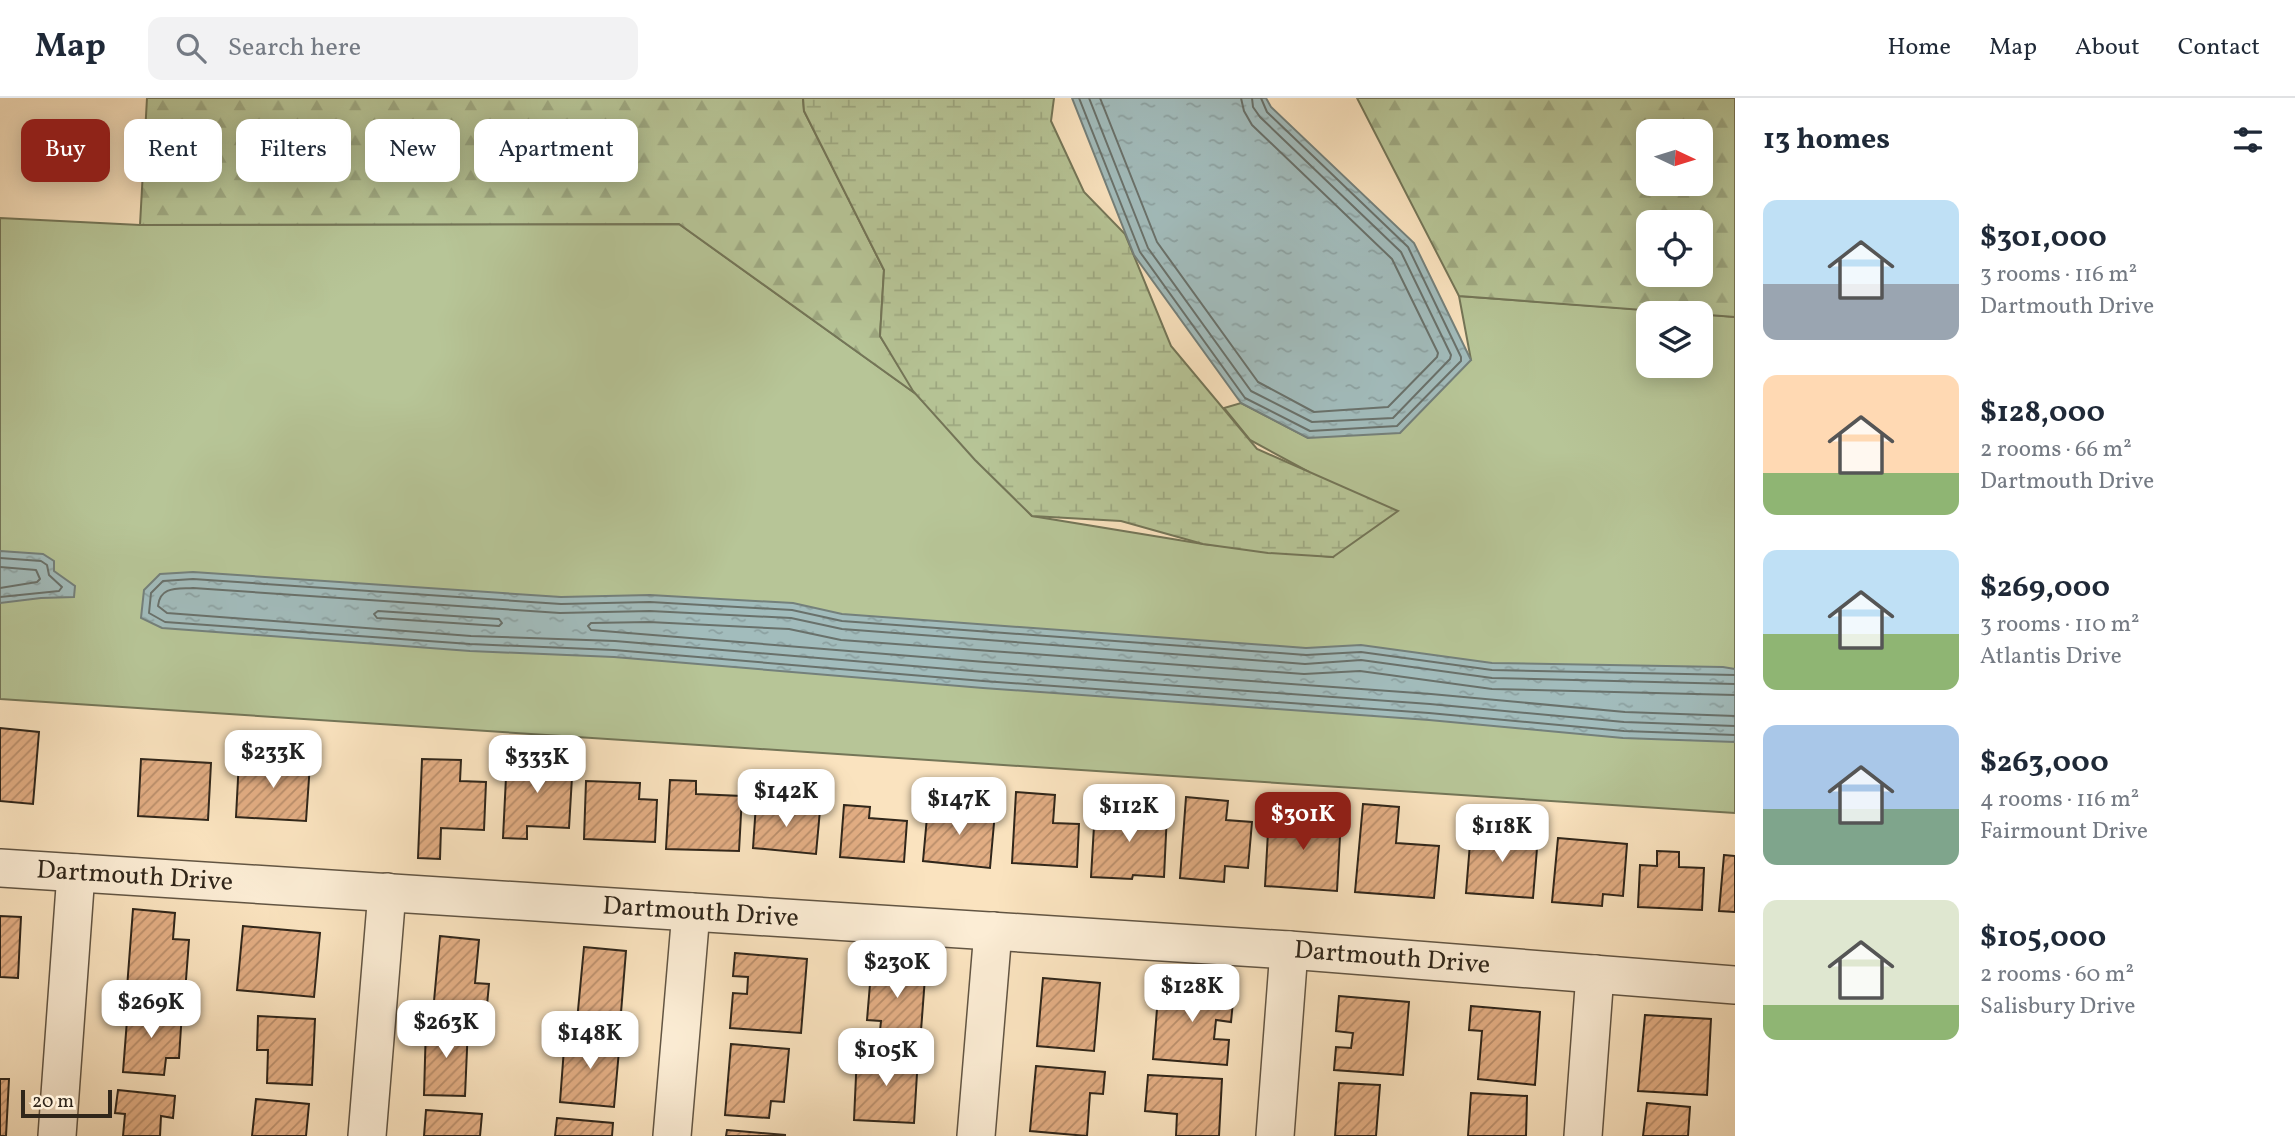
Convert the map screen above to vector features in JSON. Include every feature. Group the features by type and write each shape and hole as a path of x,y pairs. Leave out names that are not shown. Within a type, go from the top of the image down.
{"street":[{"name":"Dartmouth Drive","path":"0,868 1289,950 1735,985"},
{"path":"57,1136 76,873"},
{"path":"367,1136 387,892"},
{"path":"672,1136 691,912"},
{"path":"976,1136 993,932"},
{"path":"1275,1136 1289,950"},
{"path":"1583,1136 1595,974"}],"green space":[{"path":"147,98 803,98 804,111 884,270 880,336 916,394 679,224 140,225 142,182 222,182 222,119 146,119"},
{"path":"803,98 1054,98 1051,121 1084,192 1125,234 1171,346 1257,449 1398,511 1333,557 1268,553 1203,544 1121,521 1032,516 975,460 913,391 880,336 884,270 804,111"},
{"path":"1357,98 1735,98 1735,317 1713,315 1713,301 1636,301 1636,309 1459,296"},
{"path":"0,218 140,225 679,224 916,394 1032,516 1203,544 1333,557 1309,472 1250,440 1224,408 1241,403 1308,438 1471,360 1459,296 1636,309 1636,378 1713,378 1713,315 1735,317 1735,813 0,699"}],"water":[{"path":"1072,98 1266,98 1271,107 1414,243 1471,360 1400,433 1308,438 1241,403 1134,255"},
{"path":"0,551 43,554 54,561 54,571 75,586 74,597 0,603"},
{"path":"193,572 561,597 650,595 793,603 842,614 1306,648 1361,645 1492,663 1723,667 1735,669 1735,742 1623,738 1429,720 983,688 614,657 470,651 162,628 141,618 144,590 160,574"}],"building":[{"path":"0,728 39,732 33,804 0,801"},
{"path":"507,757 573,760 569,828 527,826 527,839 503,838"},
{"path":"141,759 211,763 208,820 138,816"},
{"path":"422,759 461,760 460,781 486,782 484,830 441,828 440,859 418,858"},
{"path":"239,760 310,764 306,821 236,817"},
{"path":"670,780 696,781 696,794 742,796 739,851 666,849"},
{"path":"586,781 640,783 639,799 657,800 655,842 584,839"},
{"path":"1016,792 1055,795 1053,823 1079,824 1077,867 1012,863"},
{"path":"1186,797 1228,801 1226,820 1252,822 1248,868 1225,866 1224,882 1180,878"},
{"path":"756,804 820,810 816,854 753,848"},
{"path":"1363,804 1399,807 1396,843 1439,846 1434,898 1355,892"},
{"path":"844,805 870,807 869,818 907,821 904,862 840,857"},
{"path":"928,806 995,812 990,868 923,861"},
{"path":"1095,809 1167,813 1164,877 1091,877"},
{"path":"1269,814 1341,818 1337,891 1265,886"},
{"path":"1471,831 1538,836 1533,898 1466,893"},
{"path":"1558,838 1627,844 1623,896 1603,894 1602,906 1552,902"},
{"path":"1657,851 1679,852 1679,867 1704,868 1702,910 1638,907 1640,865 1657,866"},
{"path":"1724,855 1735,856 1735,912 1719,911"},
{"path":"133,909 175,913 173,939 189,940 185,993 127,988"},
{"path":"0,916 21,917 18,978 0,977"},
{"path":"243,926 320,933 314,997 237,990"},
{"path":"440,936 479,940 475,983 489,984 487,1005 434,1001"},
{"path":"584,947 626,951 620,1025 577,1021"},
{"path":"735,953 807,959 801,1033 730,1028 733,993 747,994 748,977 733,976"},
{"path":"872,960 926,964 920,1044 879,1040 881,1021 867,1020"},
{"path":"1043,978 1100,983 1094,1051 1037,1046"},
{"path":"1159,984 1234,991 1231,1022 1216,1020 1214,1039 1229,1040 1227,1065 1153,1059"},
{"path":"1339,996 1409,1002 1403,1075 1334,1070 1336,1047 1351,1048 1353,1033 1336,1031"},
{"path":"1471,1006 1540,1012 1535,1085 1478,1079 1482,1031 1469,1030"},
{"path":"128,1007 182,1012 179,1058 166,1058 164,1075 123,1072"},
{"path":"1645,1015 1711,1019 1707,1095 1638,1091"},
{"path":"258,1016 315,1019 312,1085 267,1083 268,1050 257,1050"},
{"path":"426,1025 468,1026 465,1096 424,1095"},
{"path":"565,1035 620,1039 614,1107 560,1102"},
{"path":"731,1044 789,1049 784,1102 771,1101 769,1118 725,1115"},
{"path":"857,1054 918,1057 914,1123 854,1120"},
{"path":"1036,1066 1105,1072 1103,1094 1090,1093 1087,1136 1030,1131"},
{"path":"1148,1075 1222,1079 1219,1136 1176,1136 1177,1114 1145,1111"},
{"path":"0,1079 9,1079 6,1136 0,1136"},
{"path":"1339,1083 1380,1085 1376,1136 1335,1136"},
{"path":"118,1090 175,1096 173,1118 161,1116 160,1136 123,1136 125,1114 115,1113"},
{"path":"1471,1093 1527,1096 1526,1136 1468,1136"},
{"path":"256,1099 309,1104 306,1136 252,1136"},
{"path":"1647,1103 1690,1107 1688,1136 1643,1136"},
{"path":"426,1110 482,1114 480,1136 424,1136"},
{"path":"557,1118 613,1123 612,1136 555,1136"},
{"path":"727,1130 785,1135 785,1136 726,1136"}]}
